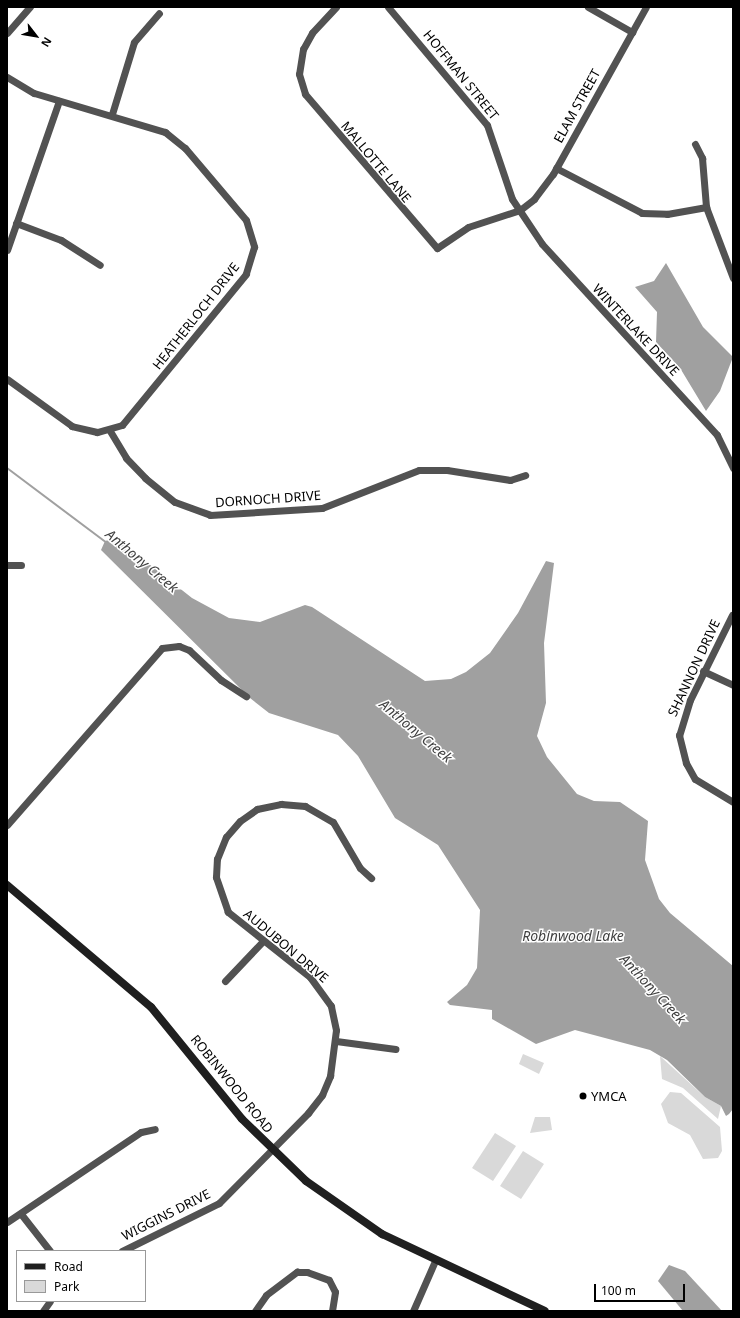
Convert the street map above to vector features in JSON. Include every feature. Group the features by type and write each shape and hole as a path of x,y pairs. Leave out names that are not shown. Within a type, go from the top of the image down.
{"main road":[{"name":"ROBINWOOD ROAD","path":"7,885 151,1007 242,1119 273,1152 359,1220 435,1261 545,1311"}],"street":[{"path":"7,33 30,7"},
{"name":"MALLOTTE LANE","path":"336,7 306,41 299,66 302,88 315,109 427,240 436,248 475,224 520,210"},
{"name":"HOFFMAN STREET","path":"388,7 488,125 504,181 520,210"},
{"path":"588,7 632,32"},
{"name":"ELAM STREET","path":"520,210 534,199 556,168 646,7"},
{"path":"112,114 134,42 158,13"},
{"name":"HEATHERLOCH DRIVE","path":"7,77 23,88 59,101 112,114 158,128 182,145 246,220 254,247 250,266 239,282 138,409 110,431"},
{"path":"7,250 59,101"},
{"path":"694,144 702,158 706,207 733,278"},
{"path":"556,168 642,213 667,214 706,207"},
{"name":"WINTERLAKE DRIVE","path":"520,210 552,257 717,435 733,468"},
{"path":"16,224 61,240 100,265"},
{"path":"7,379 72,426 91,432 110,431"},
{"name":"DORNOCH DRIVE","path":"110,431 126,458 145,478 175,502 210,515 322,508 419,470 447,470 510,480 525,475"},
{"path":"7,565 21,565"},
{"name":"SHANNON DRIVE","path":"732,615 703,671 680,726 680,745 696,779 733,802"},
{"path":"7,825 162,648 189,650 221,680 246,696"},
{"path":"703,671 733,685"},
{"name":"AUDUBON DRIVE","path":"273,1152 322,1095 330,1076 336,1040 334,1013 320,988 262,942 228,912 216,876 222,844 235,826 250,813 265,807 291,804 321,813 339,829 360,868 371,878"},
{"path":"225,981 262,942"},
{"path":"336,1040 395,1049"},
{"path":"7,1222 141,1132 155,1129"},
{"name":"WIGGINS DRIVE","path":"124,1250 219,1204 273,1152"},
{"path":"21,1214 49,1250"},
{"path":"413,1311 435,1261"},
{"path":"255,1311 266,1296 290,1277 307,1272 329,1280 335,1292 332,1311"},
{"path":"42,1311 49,1302"}],"green space":[{"path":"523,1054 544,1063 539,1074 519,1064"},
{"path":"660,1056 705,1097 721,1106 718,1119 683,1088 662,1079"},
{"path":"670,1092 681,1093 720,1127 722,1151 718,1158 703,1159 690,1135 668,1123 661,1104"},
{"path":"535,1117 550,1117 552,1130 530,1133"},
{"path":"495,1133 516,1146 493,1181 472,1168"},
{"path":"523,1151 544,1164 521,1199 500,1186"}],"water":[{"path":"666,263 703,327 733,357 720,391 706,411 680,368 656,342 657,312 635,287 654,281"},
{"name":"Robinwood Lake","path":"116,538 192,598 229,618 260,622 305,605 312,607 425,681 451,679 466,672 490,653 518,613 546,561 554,563 544,643 546,703 537,736 547,757 577,794 594,801 620,802 648,821 645,860 659,899 670,913 733,966 733,1109 729,1114 726,1116 721,1106 705,1097 667,1060 650,1050 575,1030 536,1044 492,1019 492,1010 450,1005 447,1002 467,985 477,968 480,910 438,845 395,818 358,756 338,735 269,713 250,698 101,550 105,541"},
{"path":"669,1265 685,1271 722,1311 683,1311 658,1281"}],"waterway":[{"name":"Anthony Creek","path":"7,468 107,543"}],"place":[{"name":"YMCA","path":"583,1096"}]}
